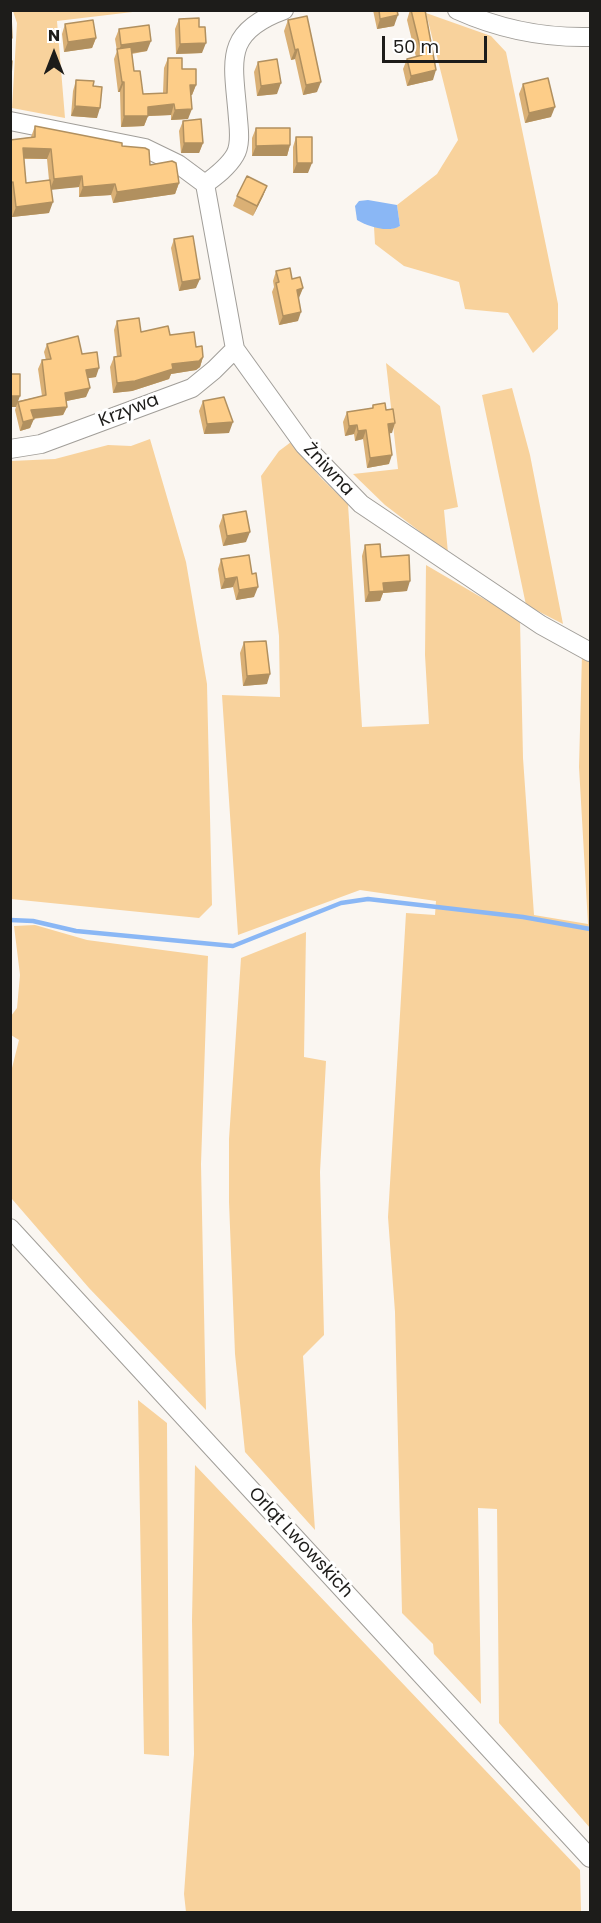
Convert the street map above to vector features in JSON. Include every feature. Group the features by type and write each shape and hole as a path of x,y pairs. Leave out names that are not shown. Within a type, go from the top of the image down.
{"street":[{"path":"10,121 146,148 178,164 205,184 224,169 236,154 240,135 234,59 240,38 252,26 284,10"},
{"path":"457,10 510,29 546,36 591,37"},
{"name":"Żniwna","path":"205,184 235,349 304,445 361,504 541,625 591,652"},
{"name":"Krzywa","path":"10,449 41,444 192,388 235,349"},
{"name":"Orląt Lwowskich","path":"10,1228 591,1858"}],"shaded area":[{"path":"13,10 141,11 57,21 65,118 12,108 17,23"},
{"path":"426,13 491,36 506,52 558,304 558,329 533,353 508,313 465,309 459,282 404,266 375,244 374,227 391,229 400,226 397,205 437,174 458,140"},
{"path":"386,363 440,406 458,507 444,510 448,553 385,505 353,474 398,469"},
{"path":"512,388 530,455 563,624 526,605 482,395"},
{"path":"150,439 186,562 207,684 212,905 199,918 11,899 11,461 55,459 108,445 131,446"},
{"path":"291,442 321,478 348,504 362,727 429,724 425,655 426,565 520,620 523,758 534,915 588,924 579,767 582,654 590,659 590,1828 499,1723 497,1509 478,1508 481,1704 434,1654 433,1644 402,1613 395,1312 388,1217 406,913 435,915 436,901 360,890 238,935 222,695 280,697 279,636 261,476 279,451"},
{"path":"35,925 87,940 208,956 201,1164 206,1410 89,1288 12,1199 11,1072 19,1040 11,1035 11,1016 17,1008 20,975 14,926"},
{"path":"306,932 304,1057 326,1061 320,1172 324,1335 303,1356 315,1530 245,1452 235,1354 229,1202 229,1139 241,958"},
{"path":"138,1400 167,1423 169,1756 144,1754"},
{"path":"195,1465 580,1870 581,1912 186,1912 184,1894 194,1754 192,1620"}],"water":[{"path":"368,200 397,205 400,226 390,229 378,228 357,220 355,206 359,201"}],"building":[{"path":"379,10 397,10 398,15 380,19"},
{"path":"411,10 425,10 436,70 411,76 407,59 422,55"},
{"path":"10,16 12,38 10,38"},
{"path":"307,16 321,82 306,85 298,49 295,50 288,20"},
{"path":"199,18 199,27 205,27 206,43 180,44 179,19"},
{"path":"93,20 96,38 68,42 65,24"},
{"path":"149,25 151,41 121,45 119,29"},
{"path":"131,47 134,71 140,71 143,94 167,93 168,58 182,58 182,69 196,69 196,85 190,85 192,109 175,110 174,104 148,107 148,116 124,116 124,82 122,82 117,49"},
{"path":"277,59 281,83 261,86 258,62"},
{"path":"10,61 12,61 10,90"},
{"path":"548,78 555,107 529,113 523,84"},
{"path":"76,80 94,81 93,86 102,87 100,108 75,106"},
{"path":"201,119 203,143 184,143 183,121"},
{"path":"35,126 122,143 122,146 145,148 149,150 150,165 172,161 176,163 179,183 117,192 115,184 83,187 82,176 54,179 51,149 23,148 26,183 50,180 53,202 16,207 13,182 10,183 10,140 35,137"},
{"path":"256,128 290,128 290,145 256,146"},
{"path":"296,137 312,137 312,163 297,163"},
{"path":"247,176 267,186 257,206 237,196"},
{"path":"193,236 200,279 182,282 174,239"},
{"path":"290,268 292,279 300,277 303,288 297,290 301,312 283,316 276,283 279,282 276,271"},
{"path":"139,318 141,332 168,326 170,335 194,332 196,347 202,346 203,357 199,361 172,364 173,369 135,381 117,383 114,357 121,356 117,321"},
{"path":"78,336 82,354 97,352 99,368 86,370 90,388 65,393 67,407 31,410 34,419 23,422 18,402 46,395 42,360 51,359 47,344"},
{"path":"10,374 20,374 20,396 10,396"},
{"path":"224,397 233,422 207,424 203,401"},
{"path":"385,403 386,410 393,409 395,423 388,424 392,455 370,458 366,430 358,431 357,425 349,426 347,412 373,408 373,405"},
{"path":"246,511 250,532 227,536 223,515"},
{"path":"380,544 381,557 409,555 410,581 383,583 384,591 369,592 365,545"},
{"path":"249,555 252,574 256,573 258,587 239,590 237,577 225,579 221,559"},
{"path":"266,641 270,674 247,676 244,642"}],"waterway":[{"path":"10,920 33,921 76,931 233,946 341,903 368,899 523,917 590,929"}]}
